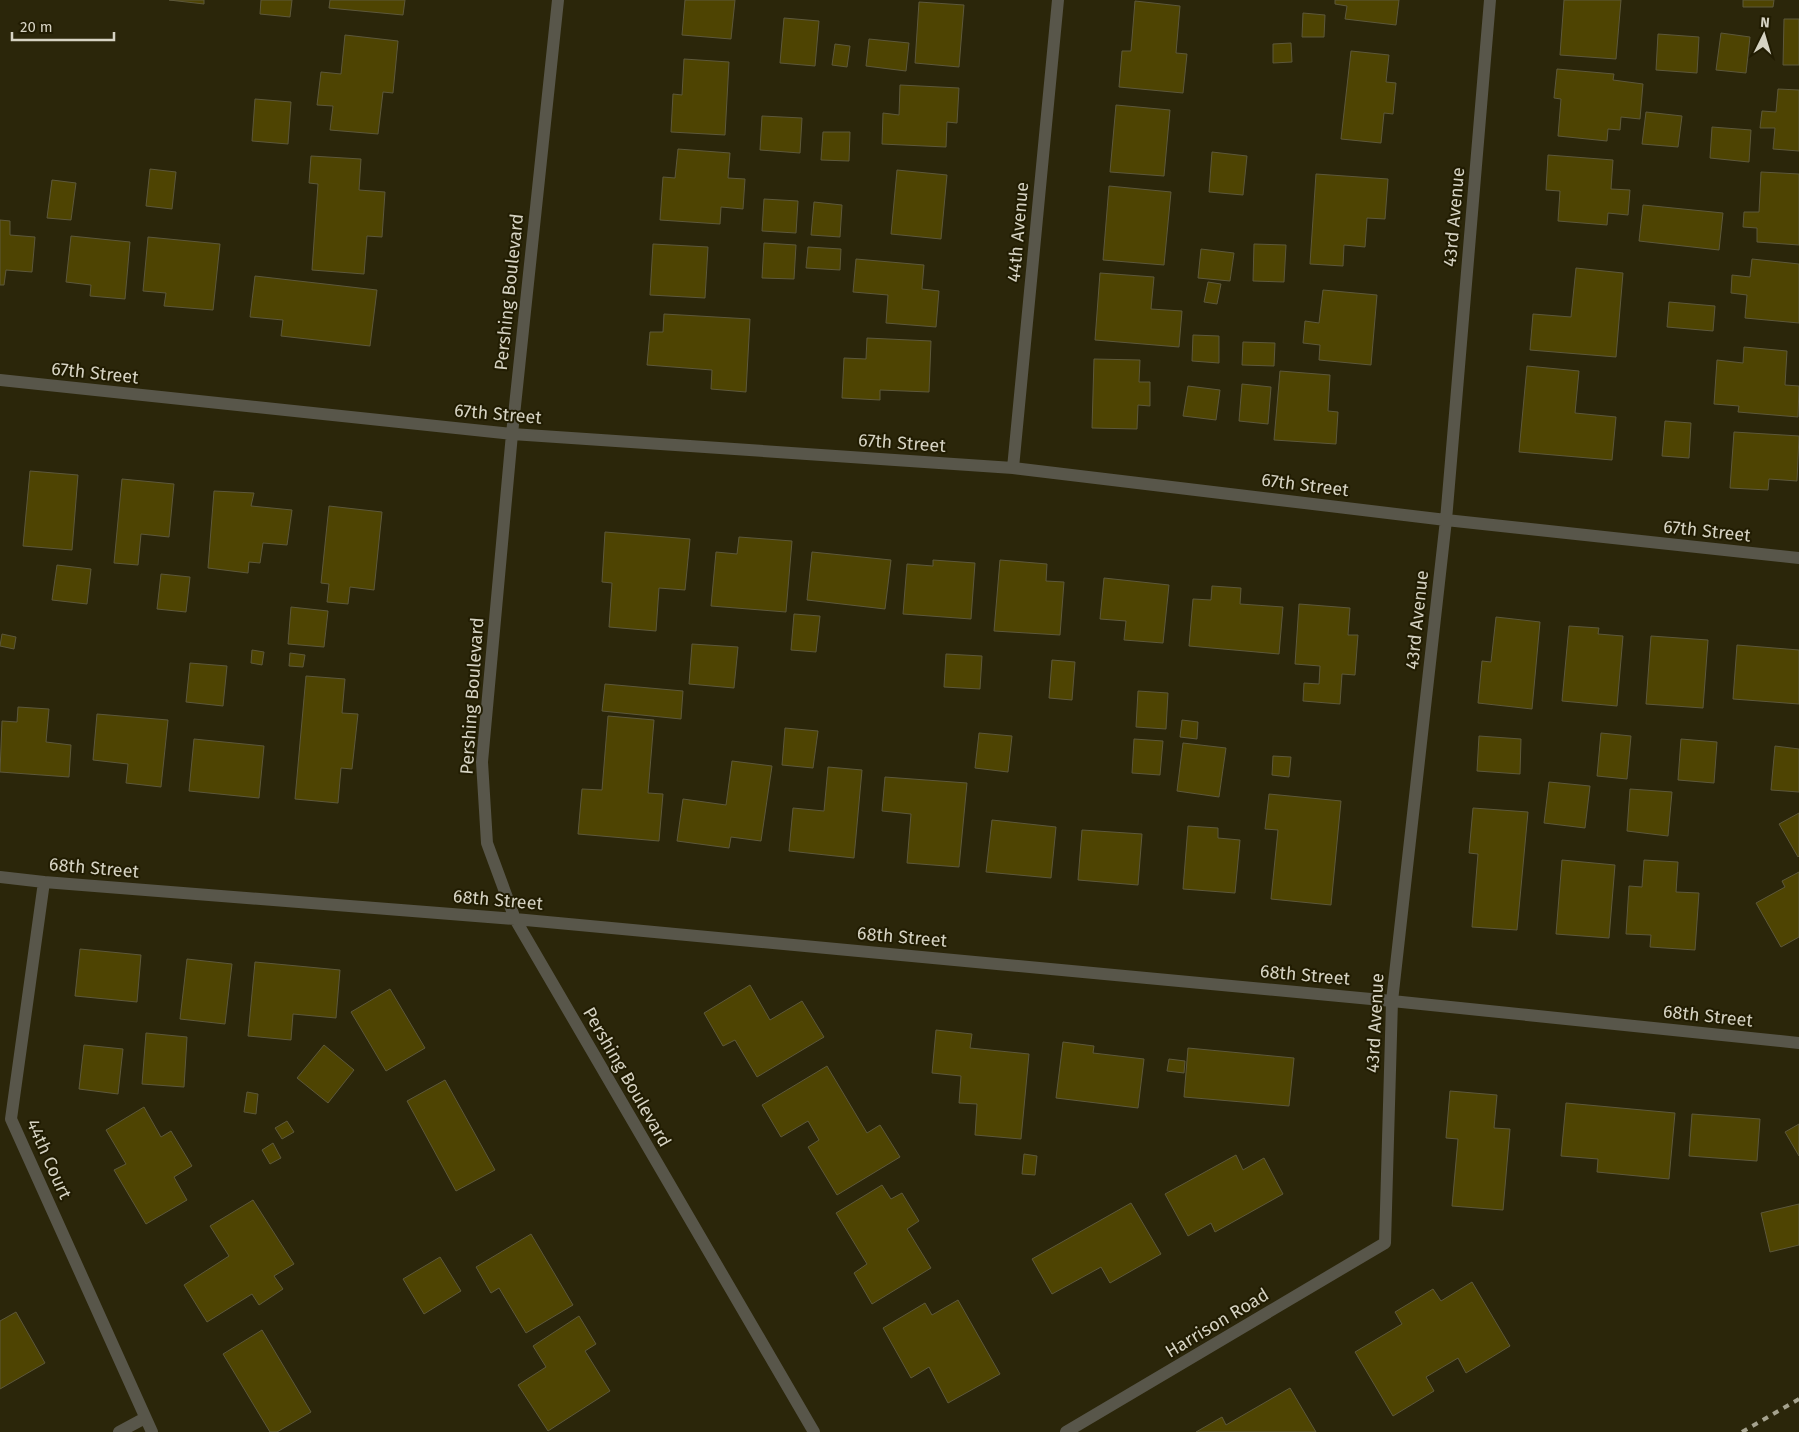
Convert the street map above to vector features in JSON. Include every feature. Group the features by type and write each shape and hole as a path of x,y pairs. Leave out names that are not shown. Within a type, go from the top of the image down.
{"street":[{"name":"Pershing Boulevard","path":"558,0 512,434 482,762 487,843 514,918 814,1432"},
{"name":"44th Avenue","path":"1013,468 1058,0"},
{"name":"43rd Avenue","path":"1385,1243 1392,1001 1446,520 1490,0"},
{"name":"67th Street","path":"0,380 512,434 1013,468 1446,520 1799,558"},
{"name":"68th Street","path":"0,877 514,918 1392,1001 1799,1044"},
{"name":"44th Court","path":"44,882 11,1119 152,1432"},
{"name":"Harrison Road","path":"1066,1432 1385,1243"},
{"path":"119,1432 145,1418"}],"building":[{"path":"169,0 204,0 204,4"},
{"path":"261,0 292,0 290,17 260,14"},
{"path":"330,0 405,0 403,15 329,8"},
{"path":"685,0 735,0 731,39 682,35"},
{"path":"1335,0 1399,0 1396,25 1345,19 1347,6 1335,4"},
{"path":"1564,0 1621,0 1616,59 1560,55"},
{"path":"1743,0 1774,0 1773,7 1743,7"},
{"path":"1135,1 1180,6 1176,53 1187,54 1183,93 1119,87 1122,51 1131,51"},
{"path":"919,2 964,5 959,67 915,63"},
{"path":"1303,13 1325,15 1324,37 1302,37"},
{"path":"784,18 819,21 815,66 780,63"},
{"path":"1784,19 1799,19 1799,65 1783,65"},
{"path":"1721,33 1750,37 1746,73 1716,70"},
{"path":"1658,34 1699,37 1697,73 1656,70"},
{"path":"345,35 398,41 393,93 383,92 378,134 330,130 333,106 317,105 321,72 341,74"},
{"path":"869,39 909,43 906,71 866,66"},
{"path":"1291,43 1292,62 1273,63 1273,44"},
{"path":"835,44 850,46 847,67 832,65"},
{"path":"1351,51 1389,55 1386,82 1396,83 1393,114 1384,113 1381,143 1341,139"},
{"path":"684,59 729,62 725,135 671,132 673,94 682,95"},
{"path":"1557,69 1614,74 1613,80 1643,84 1640,119 1621,117 1620,130 1608,129 1607,141 1558,136 1561,99 1554,98"},
{"path":"900,85 959,88 957,123 947,122 946,147 882,144 883,113 899,115"},
{"path":"1778,89 1799,90 1799,151 1773,149 1775,128 1760,128 1762,111 1776,112"},
{"path":"255,99 291,102 288,144 252,141"},
{"path":"1116,105 1170,110 1164,176 1110,172"},
{"path":"1646,112 1682,116 1678,147 1642,144"},
{"path":"762,116 802,118 800,153 760,150"},
{"path":"1712,127 1751,130 1749,162 1710,158"},
{"path":"823,132 850,132 849,161 821,160"},
{"path":"678,149 730,153 728,178 745,179 743,209 721,207 720,224 660,220 663,177 675,178"},
{"path":"1212,152 1247,156 1243,195 1209,192"},
{"path":"1548,155 1613,160 1611,189 1630,190 1628,215 1608,213 1607,225 1558,221 1560,191 1546,190"},
{"path":"311,156 361,159 359,190 385,192 382,237 367,236 364,274 312,270 318,184 309,183"},
{"path":"150,169 176,172 172,209 146,206"},
{"path":"897,170 947,175 941,239 891,234"},
{"path":"1761,172 1799,174 1799,245 1757,242 1757,228 1743,227 1744,212 1759,212"},
{"path":"1316,174 1388,179 1385,219 1367,218 1365,247 1344,245 1343,266 1310,264"},
{"path":"52,180 76,183 71,220 47,218"},
{"path":"1109,186 1171,192 1164,265 1103,260"},
{"path":"764,199 798,201 796,233 762,231"},
{"path":"814,202 842,205 840,237 811,235"},
{"path":"1643,205 1723,213 1719,250 1639,241"},
{"path":"0,220 10,221 10,235 35,237 32,272 6,270 4,285 0,285"},
{"path":"71,236 130,242 125,299 90,296 91,285 66,282"},
{"path":"148,237 220,244 213,310 164,306 166,293 143,291"},
{"path":"764,243 796,245 794,279 762,278"},
{"path":"653,244 708,247 705,298 650,295"},
{"path":"1254,244 1286,245 1284,282 1253,281"},
{"path":"808,247 841,249 840,270 806,268"},
{"path":"1201,249 1234,253 1230,281 1198,278"},
{"path":"856,259 924,265 922,289 939,291 936,327 886,323 888,295 853,292"},
{"path":"1752,259 1799,264 1799,323 1745,318 1747,295 1731,293 1732,275 1750,277"},
{"path":"1576,268 1623,273 1616,357 1530,350 1533,314 1571,317"},
{"path":"1100,273 1154,277 1151,309 1182,311 1179,347 1095,340"},
{"path":"255,276 377,290 370,346 281,336 283,320 250,317"},
{"path":"1208,282 1221,284 1217,304 1204,302"},
{"path":"1323,290 1377,295 1371,365 1319,360 1320,345 1303,343 1305,321 1319,323"},
{"path":"1669,302 1715,306 1713,331 1667,327"},
{"path":"664,314 750,319 746,392 711,389 712,370 647,365 650,332 663,332"},
{"path":"1193,335 1219,336 1219,363 1192,361"},
{"path":"867,338 931,341 929,392 880,390 880,400 842,398 844,358 866,359"},
{"path":"1243,342 1275,343 1274,366 1242,365"},
{"path":"1744,347 1787,351 1785,385 1799,386 1798,417 1738,412 1739,406 1714,404 1717,360 1743,363"},
{"path":"1094,359 1140,360 1139,382 1150,382 1150,406 1138,405 1137,429 1092,428"},
{"path":"1527,366 1579,371 1575,413 1616,417 1612,460 1519,452"},
{"path":"1280,371 1330,375 1328,411 1338,412 1336,444 1274,440"},
{"path":"1242,384 1271,387 1268,424 1239,421"},
{"path":"1188,386 1220,390 1216,420 1183,416"},
{"path":"1665,421 1691,423 1689,458 1662,456"},
{"path":"1734,432 1799,436 1797,481 1769,479 1768,490 1730,488"},
{"path":"30,471 78,475 72,550 23,546"},
{"path":"122,479 174,484 169,537 141,534 138,565 114,563"},
{"path":"214,491 254,493 251,506 292,510 287,545 263,543 260,563 249,562 248,573 208,568"},
{"path":"329,506 382,512 374,590 350,587 348,604 327,602 329,584 321,583"},
{"path":"605,532 690,539 685,590 659,588 656,631 609,627 612,583 602,582"},
{"path":"739,537 792,541 786,612 711,606 716,552 737,554"},
{"path":"812,552 891,560 885,609 807,600"},
{"path":"933,560 975,563 971,619 903,614 907,564 933,566"},
{"path":"1000,560 1047,564 1046,581 1064,582 1060,635 994,631"},
{"path":"57,565 91,569 87,604 52,600"},
{"path":"161,574 190,577 186,612 157,609"},
{"path":"1104,578 1169,585 1163,643 1124,640 1126,621 1100,619"},
{"path":"1212,586 1241,588 1240,604 1283,607 1279,654 1189,646 1193,599 1211,600"},
{"path":"1299,604 1350,608 1348,635 1358,635 1355,675 1342,674 1340,704 1303,701 1304,683 1319,684 1320,666 1295,664"},
{"path":"291,607 328,611 324,647 288,644"},
{"path":"794,614 820,616 816,652 791,650"},
{"path":"1496,617 1540,622 1532,709 1478,703 1482,661 1491,662"},
{"path":"1569,626 1599,628 1598,634 1623,636 1617,706 1562,701"},
{"path":"2,634 16,637 14,649 0,646"},
{"path":"1651,636 1708,640 1703,708 1646,704"},
{"path":"692,644 738,647 734,688 689,684"},
{"path":"1737,645 1799,650 1799,704 1733,699"},
{"path":"252,650 264,652 262,665 251,663"},
{"path":"290,653 305,655 303,667 289,666"},
{"path":"946,654 982,656 980,689 944,687"},
{"path":"1052,660 1075,662 1072,700 1049,698"},
{"path":"190,663 227,666 223,706 186,702"},
{"path":"306,676 345,679 342,713 358,714 352,769 341,768 338,803 295,799"},
{"path":"605,684 683,691 681,719 602,711"},
{"path":"1138,691 1168,693 1166,729 1136,727"},
{"path":"18,707 49,709 46,742 71,745 69,777 0,772 2,721 17,722"},
{"path":"97,714 168,720 161,787 126,783 128,764 93,760"},
{"path":"608,716 654,720 648,793 663,794 659,841 578,834 582,789 602,790"},
{"path":"1182,720 1198,722 1197,739 1180,737"},
{"path":"785,728 818,731 813,768 782,765"},
{"path":"979,733 1012,736 1008,772 975,768"},
{"path":"1601,733 1631,736 1627,779 1597,776"},
{"path":"1479,736 1521,739 1520,774 1477,771"},
{"path":"194,739 264,746 259,798 189,791"},
{"path":"1134,739 1163,741 1160,775 1132,773"},
{"path":"1681,739 1717,742 1714,783 1678,780"},
{"path":"1183,743 1226,748 1219,797 1177,791"},
{"path":"1775,746 1799,749 1799,792 1771,790"},
{"path":"1273,756 1291,757 1289,777 1272,775"},
{"path":"732,761 772,766 761,841 731,837 729,848 677,841 683,799 726,805"},
{"path":"828,767 862,770 854,858 789,851 793,808 824,811"},
{"path":"885,777 967,783 959,867 907,863 911,814 882,811"},
{"path":"1549,782 1590,786 1585,828 1544,823"},
{"path":"1630,789 1672,792 1668,836 1627,831"},
{"path":"1269,794 1341,801 1331,905 1271,899 1278,830 1265,829"},
{"path":"1473,808 1528,812 1517,930 1472,927 1478,854 1469,853"},
{"path":"1799,813 1799,856 1798,857 1779,824"},
{"path":"992,820 1056,827 1051,878 986,872"},
{"path":"1188,826 1218,828 1218,838 1240,840 1235,893 1183,889"},
{"path":"1082,830 1142,834 1138,885 1078,880"},
{"path":"1562,860 1615,865 1609,938 1556,934"},
{"path":"1644,860 1678,862 1676,892 1699,893 1695,950 1650,947 1651,935 1626,934 1629,886 1642,887"},
{"path":"1799,872 1799,937 1781,947 1756,903 1785,887 1782,881"},
{"path":"80,949 141,955 137,1002 75,996"},
{"path":"187,959 232,964 225,1024 180,1019"},
{"path":"255,962 340,970 336,1018 293,1014 291,1040 248,1036"},
{"path":"750,985 770,1020 802,1001 824,1037 757,1077 735,1040 723,1046 704,1013"},
{"path":"390,989 425,1048 386,1071 351,1012"},
{"path":"936,1030 972,1034 970,1048 1029,1054 1021,1139 975,1135 977,1104 959,1103 961,1076 932,1073"},
{"path":"146,1033 187,1037 184,1087 142,1084"},
{"path":"1063,1042 1094,1046 1093,1053 1144,1059 1138,1108 1056,1098"},
{"path":"84,1045 123,1049 118,1094 79,1089"},
{"path":"324,1045 354,1070 328,1103 297,1078"},
{"path":"1188,1048 1294,1058 1289,1106 1184,1097"},
{"path":"1169,1059 1185,1061 1184,1073 1167,1071"},
{"path":"827,1066 867,1133 880,1125 900,1157 837,1195 808,1147 819,1140 808,1121 781,1137 762,1105"},
{"path":"445,1080 495,1170 456,1191 407,1101"},
{"path":"1450,1091 1497,1095 1494,1128 1510,1129 1503,1210 1452,1206 1458,1139 1446,1138"},
{"path":"247,1092 258,1094 256,1114 244,1112"},
{"path":"1566,1103 1675,1113 1669,1179 1597,1172 1598,1159 1561,1156"},
{"path":"144,1107 161,1137 171,1131 192,1166 174,1177 187,1200 146,1224 114,1170 126,1164 106,1130"},
{"path":"1692,1114 1760,1119 1757,1161 1689,1156"},
{"path":"287,1121 294,1132 282,1139 275,1128"},
{"path":"1799,1124 1799,1156 1785,1132"},
{"path":"273,1143 281,1158 270,1164 262,1150"},
{"path":"1024,1154 1037,1156 1035,1175 1022,1174"},
{"path":"1236,1155 1243,1170 1264,1158 1283,1194 1215,1232 1211,1223 1188,1236 1165,1194"},
{"path":"882,1185 891,1199 902,1193 919,1221 907,1229 931,1268 872,1304 854,1273 867,1264 836,1213"},
{"path":"253,1200 294,1264 274,1276 283,1289 259,1305 252,1294 207,1322 184,1285 229,1256 210,1226"},
{"path":"1131,1203 1161,1254 1110,1283 1101,1267 1052,1294 1032,1259"},
{"path":"1799,1204 1799,1245 1770,1252 1761,1213"},
{"path":"531,1234 573,1305 526,1333 499,1288 491,1293 476,1267"},
{"path":"440,1257 461,1291 424,1314 403,1279"},
{"path":"1472,1282 1510,1346 1466,1373 1458,1358 1426,1377 1434,1391 1393,1416 1355,1352 1402,1324 1395,1312 1433,1289 1441,1301"},
{"path":"958,1300 1000,1374 948,1403 929,1367 911,1378 883,1328 925,1303 932,1315"},
{"path":"16,1312 45,1363 0,1389 0,1321"},
{"path":"579,1316 596,1344 585,1351 610,1391 548,1431 518,1385 546,1367 533,1346"},
{"path":"262,1330 311,1412 277,1432 270,1432 223,1354"},
{"path":"1290,1388 1316,1432 1196,1432 1222,1417 1226,1425"}],"railway":[{"path":"1742,1432 1799,1399"}]}
